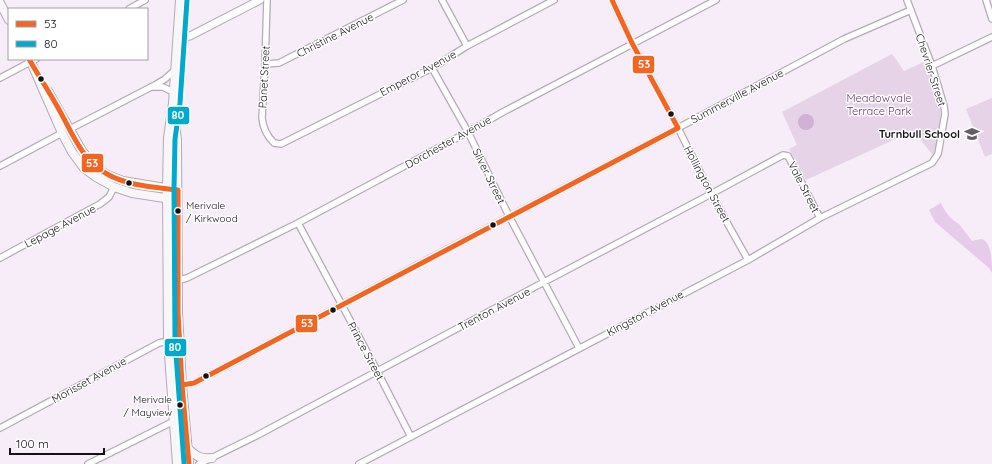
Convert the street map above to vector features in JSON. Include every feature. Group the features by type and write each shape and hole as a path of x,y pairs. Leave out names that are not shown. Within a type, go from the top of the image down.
{"main road":[{"path":"180,0 173,103 177,140 178,313 182,385 189,464"},
{"path":"0,3 8,18"},
{"path":"32,60 82,152 100,170 110,176 123,180 178,190"},
{"path":"32,60 62,133 72,152 84,168 102,181 114,187 132,193 178,200"},
{"path":"173,103 168,138 168,341 177,464"},
{"path":"168,341 177,382 182,385"},
{"path":"187,448 195,455 205,458 212,458"}],"street":[{"path":"131,8 145,0"},
{"path":"177,40 190,36 260,0"},
{"name":"Panet Street","path":"267,0 262,118 268,138 274,143 281,144"},
{"name":"Christine Avenue","path":"265,64 279,63 403,0"},
{"path":"442,0 467,46"},
{"name":"Emperor Avenue","path":"281,144 432,68 467,46 554,0"},
{"name":"Hollington Street","path":"612,0 632,43 678,128 711,194 748,260"},
{"name":"Dorchester Avenue","path":"178,280 186,278 298,223 632,43 716,0"},
{"name":"Chevrier Street","path":"907,0 932,66 944,106 945,114 938,154 932,162"},
{"path":"986,0 992,19"},
{"name":"Summerville Avenue","path":"182,385 194,383 844,39 911,10"},
{"path":"932,66 992,37"},
{"path":"0,78 32,60"},
{"name":"Silver Street","path":"432,68 468,132 509,216 579,348"},
{"path":"70,129 165,79 175,70"},
{"path":"150,87 163,87 173,92"},
{"path":"0,166 62,133"},
{"name":"Trenton Avenue","path":"199,464 256,436 783,155 788,156"},
{"name":"Vale Street","path":"788,156 820,218"},
{"name":"Kingston Avenue","path":"359,464 748,260 820,218 932,162"},
{"name":"Lepage Avenue","path":"0,258 100,204 109,197 114,187"},
{"name":"Prince Street","path":"298,223 411,437"},
{"name":"Morisset Avenue","path":"0,428 159,343 180,339"},
{"path":"88,464 174,421"}],"green space":[{"name":"Meadowvale Terrace Park","path":"892,54 904,71 926,61 939,101 941,117 940,128 933,155 913,131 806,180 789,149 797,145 782,112"},
{"path":"992,98 992,154 985,157 966,109"}],"shaded area":[{"path":"803,114 809,114 814,119 812,128 809,130 803,130 798,125 798,119"},
{"path":"941,203 948,215 959,224 972,241 982,239 988,244 991,254 992,273 989,268 935,222 929,210"}],"transit line":[{"name":"80","path":"184,463 175,341 174,189 175,139 180,103 187,0"},
{"name":"53","path":"612,0 632,43 678,128"},
{"name":"53","path":"30,60 83,153 90,161 107,174 132,184 178,190 178,313 182,385 189,464"},
{"name":"53","path":"182,385 194,383 678,128"}],"place":[{"name":"Turnbull School","path":"972,134"},
{"name":"Merivale / Kirkwood","path":"178,211"},
{"name":"Merivale / Mayview","path":"180,405"}]}
